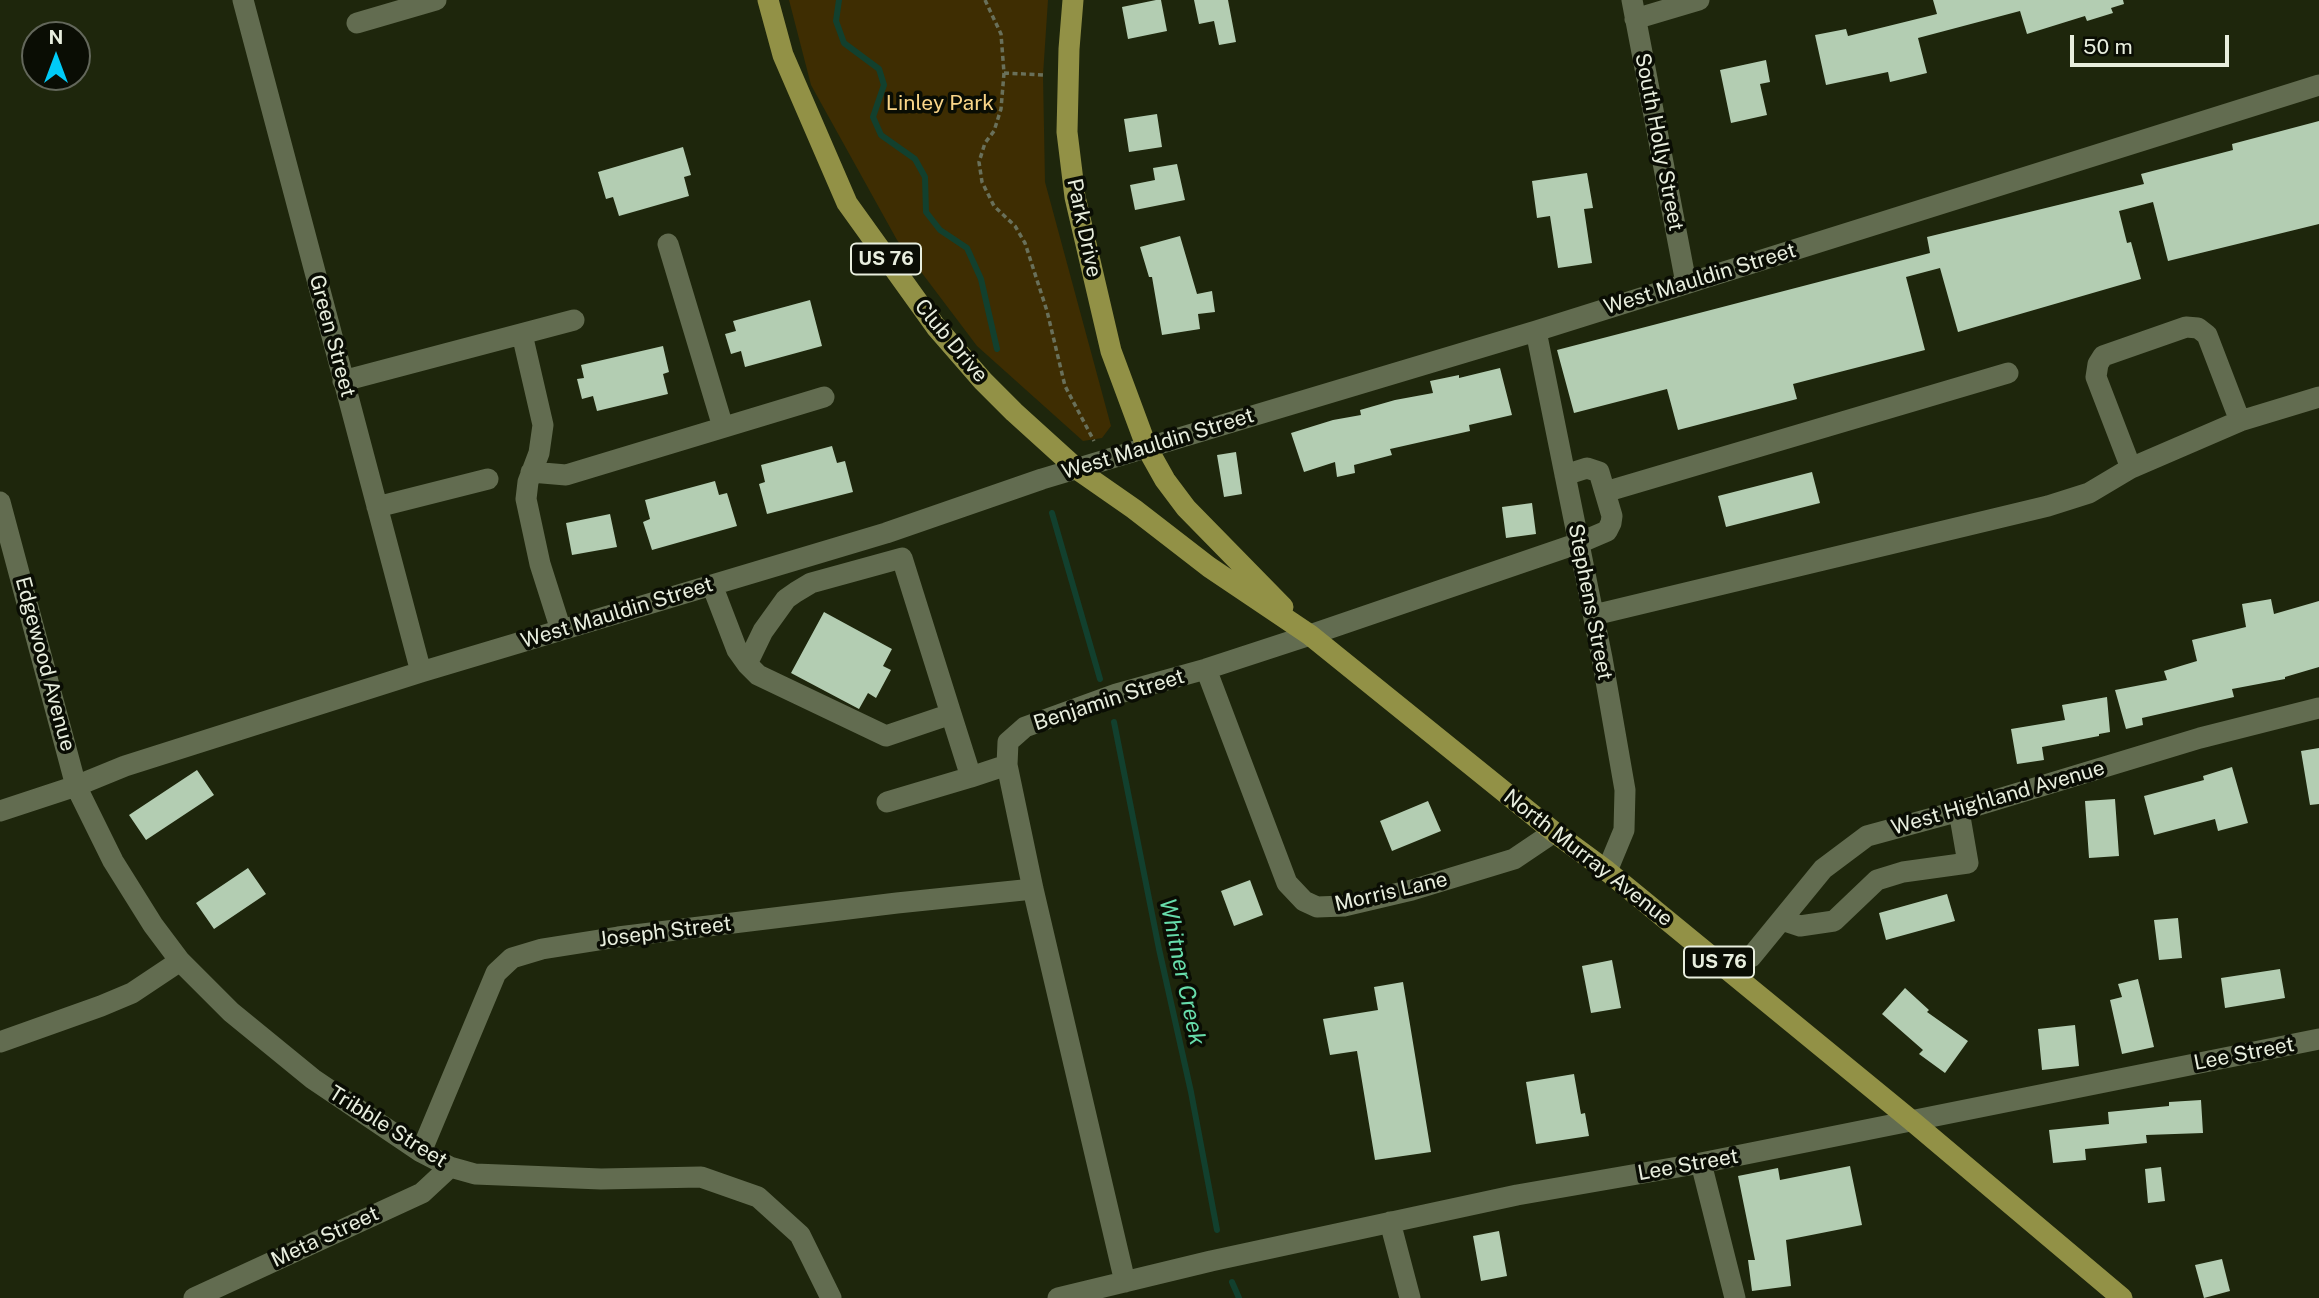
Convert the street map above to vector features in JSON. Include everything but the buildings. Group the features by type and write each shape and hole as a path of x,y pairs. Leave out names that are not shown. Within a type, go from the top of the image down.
{"main road":[{"name":"Club Drive","path":"768,0 783,55 847,203 936,327 983,381 1078,470"},
{"name":"Park Drive","path":"1073,0 1067,132 1075,197 1111,351 1147,448"},
{"name":"North Murray Avenue","path":"1147,448 1165,480 1186,508 1310,635"},
{"name":"North Murray Avenue","path":"1078,470 1135,509 1209,567 1310,635 1726,968 2122,1298"}],"street":[{"name":"Green Street","path":"243,0 421,672"},
{"path":"357,23 436,0"},
{"path":"1634,10 1699,0"},
{"name":"South Holly Street","path":"1634,10 1686,284"},
{"name":"West Mauldin Street","path":"0,811 76,786 125,766 421,672 886,533 1042,479 1536,331 2319,85"},
{"path":"668,244 723,427"},
{"path":"343,381 574,320"},
{"path":"2131,468 2096,377 2098,364 2104,356 2186,327 2197,328 2207,335 2240,421"},
{"name":"Stephens Street","path":"1536,331 1594,615 1625,790 1624,830 1607,872"},
{"path":"522,334 543,425 539,453 531,472 526,499 540,564 561,630"},
{"path":"1565,475 1594,468 1599,472 1605,492 2008,373"},
{"path":"531,472 566,475 824,397"},
{"path":"1594,615 2048,506 2089,493 2131,468 2240,421 2319,397"},
{"path":"376,507 488,479"},
{"name":"Benjamin Street","path":"1125,1282 1033,889 1007,765 1008,742 1025,727 1116,694 1310,635 1579,543 1607,531 1612,516 1605,492"},
{"name":"Edgewood Avenue","path":"0,502 76,786"},
{"path":"747,664 763,631 786,598 811,583 902,558 971,777"},
{"path":"712,585 733,640 747,664 758,674 886,736 951,713"},
{"name":"Morris Lane","path":"1206,668 1287,883 1310,904 1317,907 1344,906 1412,890 1514,859 1554,832"},
{"name":"West Highland Avenue","path":"1726,968 1751,957 1824,869 1867,836 2200,738 2319,708"},
{"path":"887,802 1007,765"},
{"name":"Tribble Street","path":"76,786 113,860 153,925 180,961 231,1012 313,1079 421,1152 450,1167 475,1174 601,1179 701,1177 758,1197 800,1235 831,1298"},
{"path":"1782,920 1800,926 1834,921 1877,880 1903,872 1968,863 1959,811"},
{"name":"Joseph Street","path":"421,1152 496,973 512,958 542,949 618,937 1033,889"},
{"path":"0,1042 132,993 180,961"},
{"name":"Lee Street","path":"1058,1298 1517,1195 1701,1163 2319,1039"},
{"path":"1701,1163 1735,1298"},
{"name":"Meta Street","path":"194,1298 422,1192 450,1167"},
{"path":"1390,1222 1410,1298"}],"path":[{"path":"985,0 1001,34 1004,73 1001,109 979,162 982,182 994,206 1014,226 1025,243 1047,310 1065,386 1087,431 1108,460"},
{"path":"1004,73 1042,75"}],"green space":[{"name":"Linley Park","path":"789,0 1048,0 1043,75 1045,182 1111,426 1102,438 1083,441 977,346 897,240 811,85"}],"waterway":[{"name":"Whitner Creek","path":"839,0 836,21 844,43 879,69 884,85 873,117 881,135 915,159 925,177 926,212 940,230 967,248 981,279 997,349"},
{"name":"Whitner Creek","path":"1052,513 1100,679"},
{"name":"Whitner Creek","path":"1114,722 1217,1230"},
{"name":"Whitner Creek","path":"1232,1282 1239,1298"}]}
